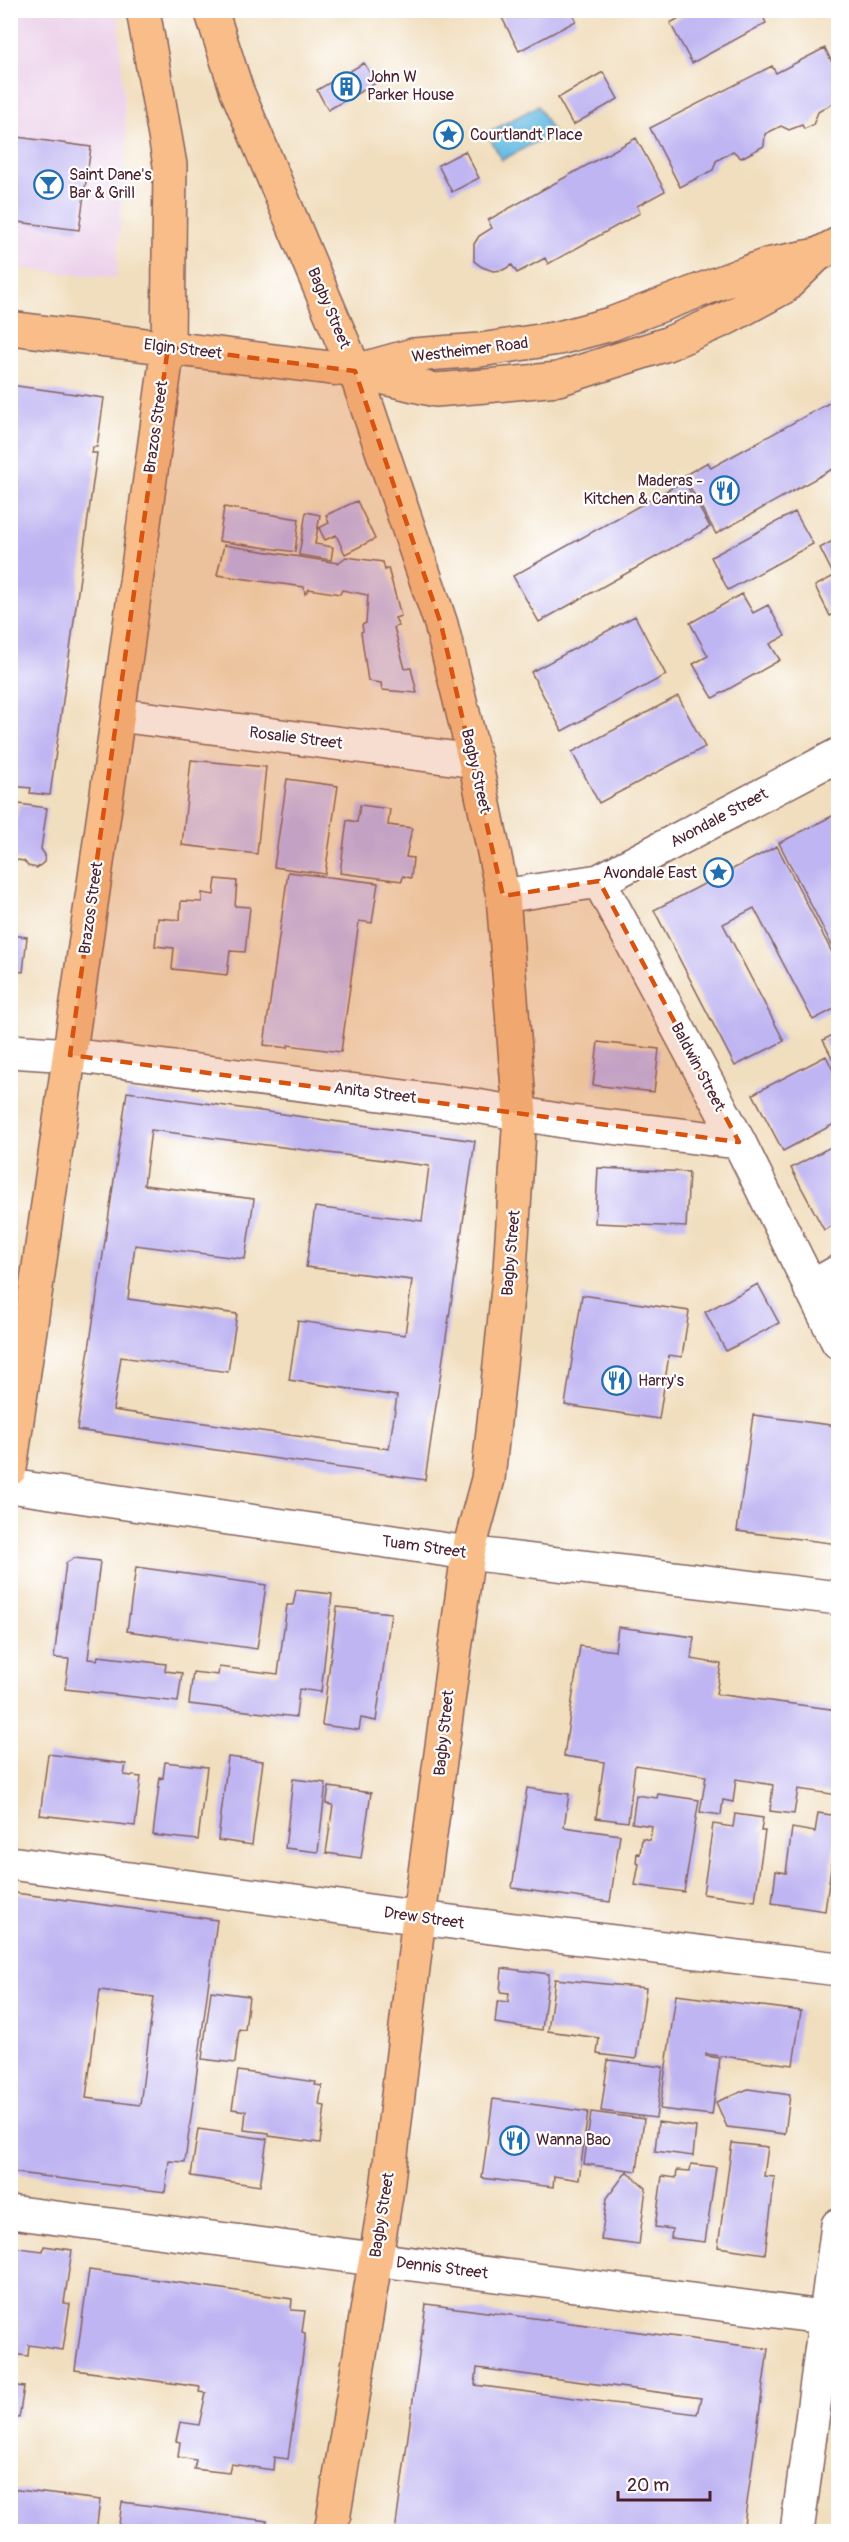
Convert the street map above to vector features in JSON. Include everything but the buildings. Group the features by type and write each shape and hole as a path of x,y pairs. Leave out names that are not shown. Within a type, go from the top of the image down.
{"main road":[{"name":"Brazos Street","path":"10,1469 118,716 168,347 170,165 143,10"},
{"name":"Bagby Street","path":"213,11 237,91 355,371 441,624 475,761 503,896 520,1114 510,1269 488,1479 468,1553 419,1917 387,2189 331,2532"},
{"name":"Westheimer Road","path":"355,371 435,390 558,378 667,344 727,318 784,287 828,250"},
{"name":"Elgin Street","path":"10,328 355,371"}],"street":[{"name":"Rosalie Street","path":"118,716 475,761"},
{"name":"Avondale Street","path":"599,881 838,755"},
{"path":"503,896 599,881"},
{"name":"Baldwin Street","path":"599,881 739,1143 838,1342"},
{"name":"Anita Street","path":"10,1051 70,1056 476,1106 739,1143"},
{"path":"810,1288 838,1272"},
{"name":"Tuam Street","path":"10,1486 468,1553 838,1598"},
{"name":"Drew Street","path":"10,1863 838,1969"},
{"name":"Dennis Street","path":"10,2212 832,2318"},
{"path":"797,2532 832,2318 838,2225"}],"highlighted area":[{"path":"168,347 355,371 441,624 503,896 599,881 739,1142 70,1055"}],"shaded area":[{"path":"10,11 118,11 127,146 116,278 11,268"}],"water":[{"path":"538,106 553,133 502,160 487,133"}],"place":[{"name":"John W Parker House","path":"346,86"},
{"name":"Courtlandt Place","path":"449,135"},
{"name":"Saint Dane's Bar & Grill","path":"48,184"},
{"name":"Maderas - Kitchen & Cantina","path":"724,490"},
{"name":"Avondale East","path":"718,873"},
{"name":"Harry's","path":"617,1381"},
{"name":"Wanna Bao","path":"515,2140"}]}
